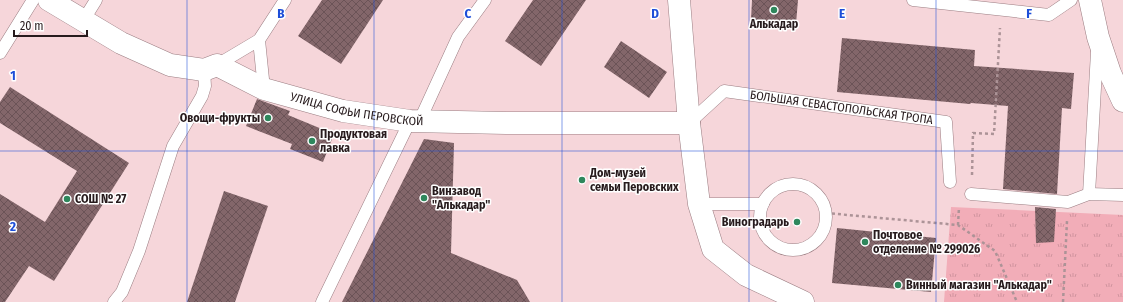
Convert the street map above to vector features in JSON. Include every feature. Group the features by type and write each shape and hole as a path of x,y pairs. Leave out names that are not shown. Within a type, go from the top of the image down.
{"street":[{"name":"УЛИЦА СОФЬИ ПЕРОВСКОЙ","path":"49,0 121,43 170,65 210,68 264,89 343,110 415,122 689,123"},
{"path":"679,0 689,123 699,204 713,249 746,275 804,302"},
{"path":"1090,0 1098,37 1110,73 1123,101"}],"lane":[{"path":"0,53 33,0"},
{"path":"82,21 96,0"},
{"path":"114,302 122,292 139,251 173,146 202,96 210,68 259,40 285,0"},
{"path":"322,302 458,37 485,0"},
{"path":"913,0 1049,15 1071,0"},
{"path":"1089,194 1098,37"},
{"path":"259,40 264,89"},
{"name":"БОЛЬШАЯ СЕВАСТОПОЛЬСКАЯ ТРОПА","path":"689,123 724,91 946,122 950,182"},
{"path":"798,184 808,188 823,202 826,213 826,224 821,234 814,242 805,248 794,250 783,248 774,243 766,235 761,225 760,214 763,204 769,194 778,188 787,185 798,184"},
{"path":"971,188 1068,202 1089,194 1123,195"},
{"path":"699,204 763,204"}],"path":[{"path":"971,188 973,133 994,134 1000,35"},
{"path":"958,225 960,201"},
{"path":"826,213 958,225 995,251 1017,302"},
{"path":"1063,302 1067,222"}],"green space":[{"path":"951,207 1123,215 1123,302 944,302"}],"building":[{"path":"322,0 383,0 341,64 298,36"},
{"path":"533,0 586,0 541,66 505,41"},
{"name":"Алькадар","path":"752,0 798,0 796,24 751,20"},
{"path":"842,38 975,50 974,66 1074,73 1071,109 1062,108 1057,194 1003,189 1008,106 837,92"},
{"path":"621,41 667,72 649,98 604,67"},
{"name":"СОШ № 27","path":"10,87 129,163 54,281 29,266 5,302 0,302 0,194 45,222 77,171 0,123 0,102"},
{"path":"257,99 290,111 288,115 334,134 323,162 290,149 292,144 246,126"},
{"name":"Винзавод \"Алькадар\"","path":"424,139 454,143 451,253 517,280 530,302 342,302"},
{"path":"224,191 268,206 235,302 187,302"},
{"path":"1035,207 1056,209 1054,242 1036,243"},
{"path":"837,228 936,238 931,292 832,283"}],"place":[{"name":"Алькадар","path":"774,10"},
{"name":"Овощи-фрукты","path":"268,118"},
{"name":"Продуктовая лавка","path":"312,141"},
{"name":"Дом-музей семьи Перовских","path":"582,180"},
{"name":"Винзавод \"Алькадар\"","path":"424,198"},
{"name":"СОШ № 27","path":"67,199"},
{"name":"Виноградарь","path":"797,222"},
{"name":"Почтовое отделение № 299026","path":"865,242"},
{"name":"Винный магазин \"Алькадар\"","path":"898,285"}]}
